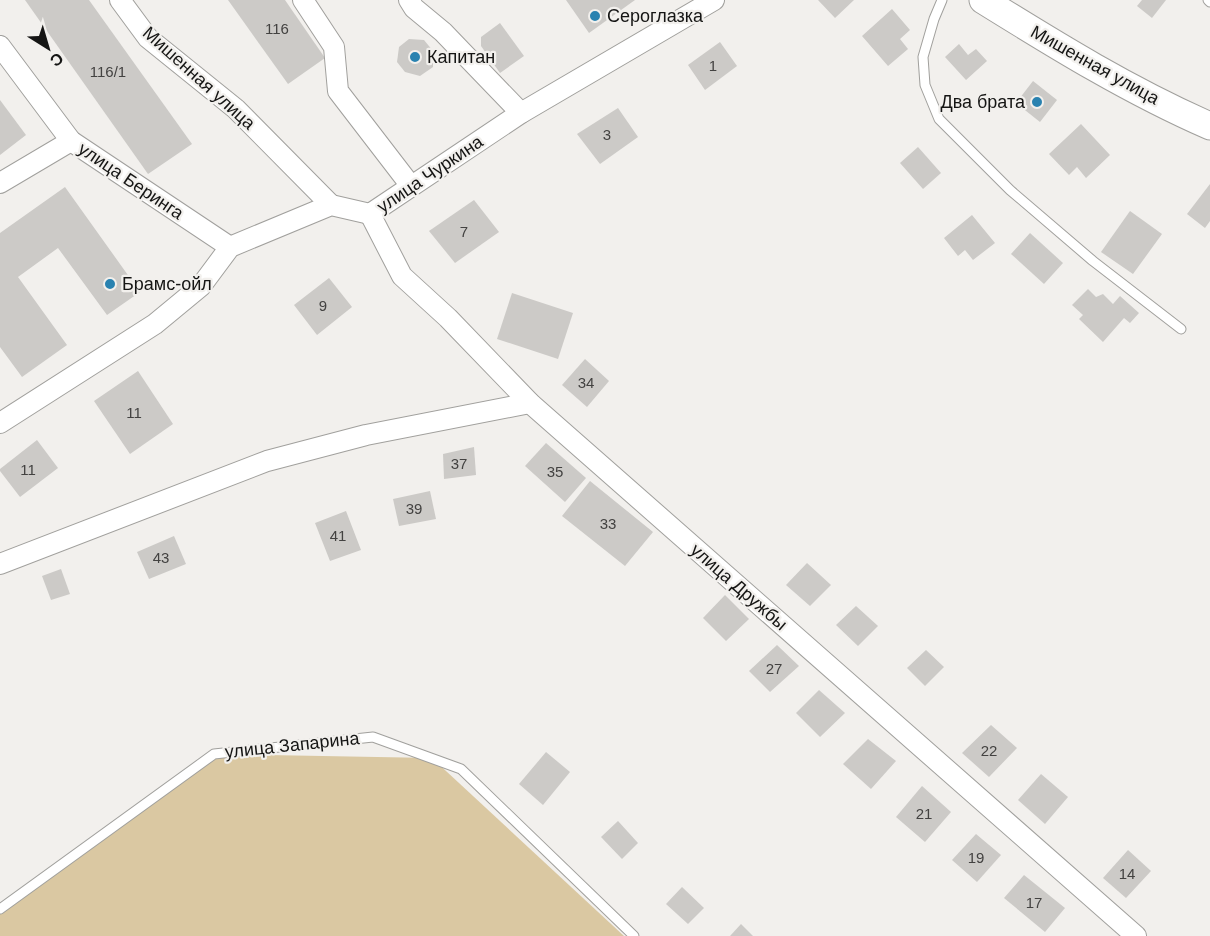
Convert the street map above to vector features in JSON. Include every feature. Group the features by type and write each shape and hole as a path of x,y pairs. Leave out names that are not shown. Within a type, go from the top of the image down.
{"main road":[{"name":"Мишенная улица","path":"983,0 1112,77 1210,126"}],"street":[{"name":"Мишенная улица","path":"120,0 148,38 236,109 331,205"},
{"path":"303,0 334,47 338,91 411,186"},
{"path":"409,0 414,8 443,32 521,113"},
{"name":"улица Чуркина","path":"331,205 370,214 521,113 714,0"},
{"name":"улица Беринга","path":"0,46 71,141 230,247"},
{"path":"0,183 71,141"},
{"path":"0,423 155,324 201,286 230,247 331,205"},
{"name":"улица Дружбы","path":"370,214 402,276 448,318 530,403 1136,936"},
{"path":"0,564 267,461 366,435 530,403"}],"lane":[{"path":"942,0 923,57 925,85 939,119 1010,190 1093,261 1181,329"},
{"name":"улица Запарина","path":"0,909 213,754 373,737 460,769 634,936"}],"shaded area":[{"path":"214,754 432,758 624,936 0,936 0,911"}],"building":[{"path":"25,0 89,0 192,144 148,174"},
{"path":"228,0 285,0 325,58 288,84"},
{"name":"Сероглазка","path":"566,0 635,0 589,33"},
{"path":"818,0 854,0 835,18"},
{"path":"1142,0 1166,0 1152,18 1137,6"},
{"path":"892,9 910,30 900,39 908,49 888,66 862,36"},
{"path":"500,23 524,56 500,73 481,46 481,37"},
{"name":"Капитан","path":"409,39 424,40 433,51 433,67 420,76 405,72 397,62 399,47"},
{"path":"720,42 737,66 705,90 688,65"},
{"path":"959,44 968,55 976,49 987,61 966,80 945,57"},
{"name":"Два брата","path":"1033,81 1057,100 1040,122 1016,103"},
{"path":"0,100 26,135 0,155"},
{"path":"618,108 638,137 600,164 577,134"},
{"path":"1081,124 1110,155 1086,178 1077,167 1069,175 1049,154"},
{"path":"918,147 941,173 923,189 900,163"},
{"path":"1210,184 1210,221 1205,228 1187,214"},
{"name":"Брамс-ойл","path":"65,187 140,292 107,315 58,248 18,277 67,345 22,377 0,347 0,233"},
{"path":"474,200 499,232 455,263 429,231"},
{"path":"1130,211 1162,234 1133,274 1101,252"},
{"path":"972,215 995,243 973,260 965,250 958,256 944,238"},
{"path":"1030,233 1063,263 1044,284 1011,254"},
{"path":"329,278 352,307 317,335 294,305"},
{"path":"1088,289 1096,297 1103,294 1113,304 1120,296 1139,313 1130,323 1124,318 1103,342 1079,319 1083,315 1072,305"},
{"path":"512,293 573,313 558,359 497,339"},
{"path":"585,359 609,381 587,407 562,385"},
{"path":"138,371 173,424 130,454 94,401"},
{"path":"37,440 58,468 20,497 0,469"},
{"path":"546,443 586,478 565,502 525,466"},
{"path":"474,447 476,475 444,479 443,454"},
{"path":"590,481 653,532 625,566 562,516"},
{"path":"430,491 436,519 399,526 393,499"},
{"path":"346,511 361,550 330,561 315,523"},
{"path":"174,536 186,564 149,579 137,552"},
{"path":"807,563 831,585 810,606 786,585"},
{"path":"61,569 70,594 51,600 42,576"},
{"path":"725,595 749,619 726,641 703,618"},
{"path":"856,606 878,626 858,646 836,625"},
{"path":"777,645 799,666 770,692 749,671"},
{"path":"926,650 944,667 925,686 907,668"},
{"path":"819,690 845,713 820,737 796,713"},
{"path":"991,725 1017,748 989,777 962,753"},
{"path":"868,739 896,761 871,789 843,764"},
{"path":"546,752 570,772 543,805 519,784"},
{"path":"1041,774 1068,797 1045,824 1018,800"},
{"path":"922,786 951,812 925,842 896,817"},
{"path":"618,821 638,843 622,859 601,837"},
{"path":"976,834 1001,855 977,882 952,860"},
{"path":"1128,850 1151,871 1126,898 1103,878"},
{"path":"1024,875 1065,908 1045,932 1004,898"},
{"path":"682,887 704,908 688,924 666,904"},
{"path":"741,924 753,936 730,936"}],"place":[{"name":"Сероглазка","path":"595,16"},
{"name":"Капитан","path":"415,57"},
{"name":"Два брата","path":"1037,102"},
{"name":"Брамс-ойл","path":"110,284"}]}
